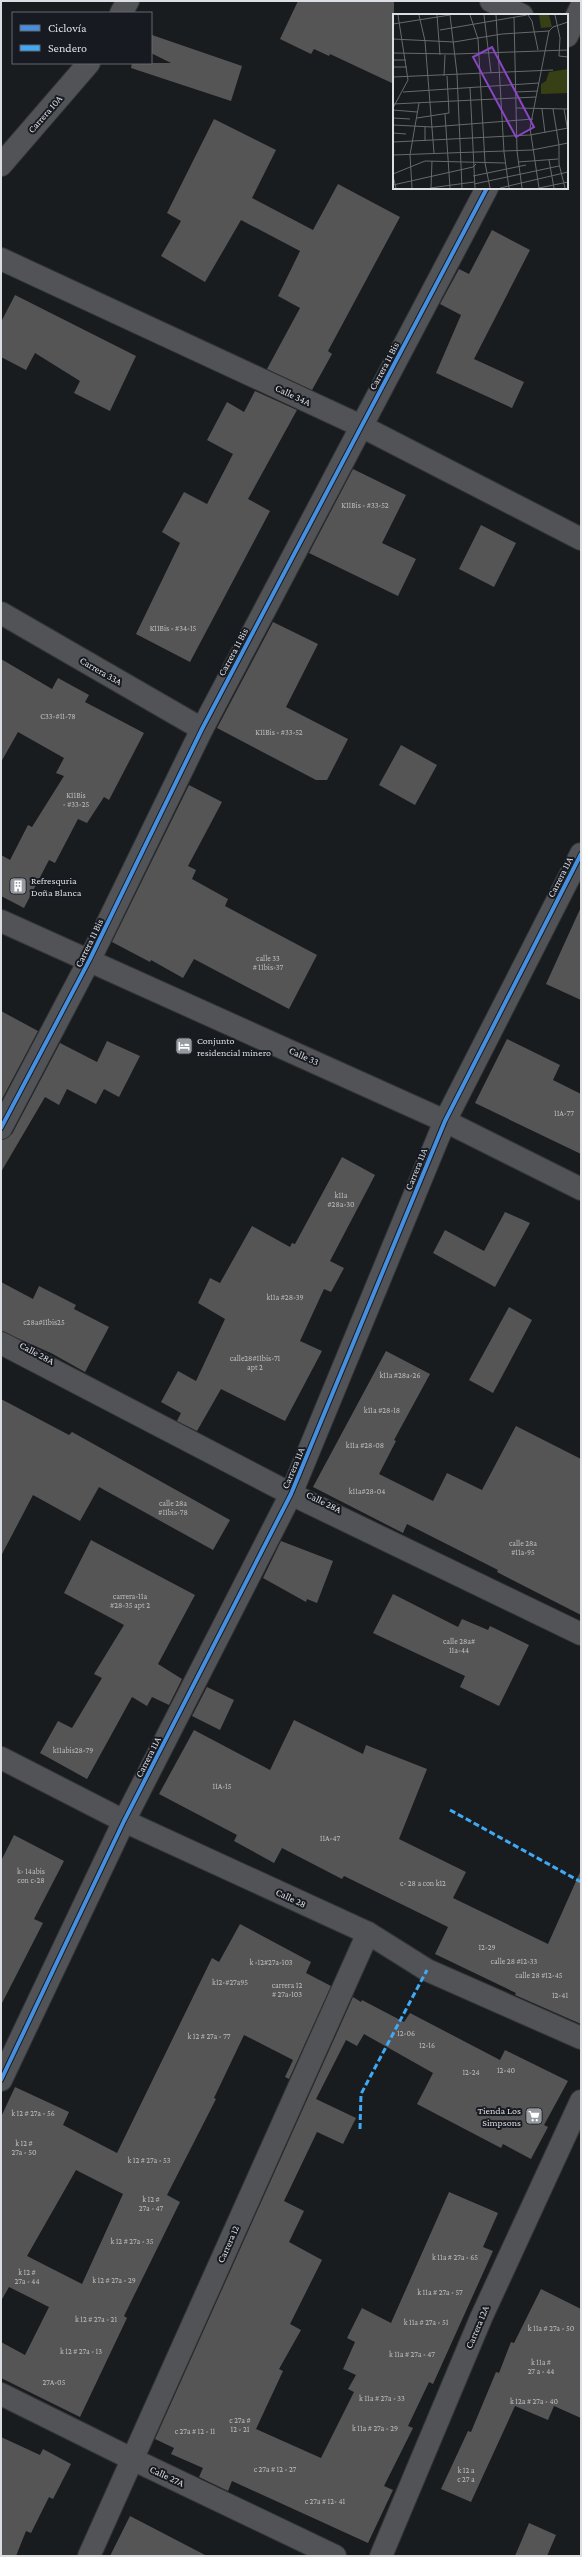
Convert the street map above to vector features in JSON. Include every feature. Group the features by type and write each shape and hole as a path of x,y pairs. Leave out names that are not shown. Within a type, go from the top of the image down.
{"street":[{"path":"122,12 128,1"},
{"path":"491,1 520,14"},
{"path":"568,34 581,7"},
{"path":"568,36 581,42"},
{"name":"Carrera 10A","path":"1,165 88,64"},
{"name":"Carrera 11 Bis","path":"1,1128 90,959 202,730 486,189"},
{"name":"Calle 34A","path":"1,259 361,426 581,539"},
{"name":"Carrera 33A","path":"1,613 202,730"},
{"name":"Carrera 11A","path":"1,2080 124,1821 291,1494 445,1121 581,854"},
{"name":"Calle 33","path":"1,921 90,959 445,1121 581,1189"},
{"name":"Calle 28A","path":"1,1343 291,1494 581,1634"},
{"name":"Calle 28","path":"1,1758 124,1821 368,1933 427,1970 581,2038"},
{"name":"Carrera 12","path":"89,2556 368,1933"},
{"name":"Carrera 12A","path":"381,2556 481,2318 581,2101"},
{"name":"Calle 27A","path":"1,2394 132,2459 335,2556"}],"building":[{"path":"298,1 394,1 393,84 330,54 329,56 314,49 311,54 280,39"},
{"path":"152,35 242,66 231,101 131,68 132,64 171,63 152,54"},
{"path":"214,119 276,150 252,198 313,230 338,184 400,217 328,351 332,354 312,390 267,369 300,308 278,296 300,251 241,220 205,282 161,256 181,221 167,213"},
{"path":"492,230 530,250 474,359 524,382 512,408 436,373 461,315 440,304 459,269 469,274"},
{"path":"15,295 136,356 110,411 74,393 80,381 35,353 26,370 1,357 1,322"},
{"path":"255,391 297,410 248,499 270,511 190,662 136,634 180,543 162,532 184,492 207,504 233,454 207,440 227,402 244,412"},
{"path":"353,469 406,495 382,543 416,559 398,596 309,553"},
{"path":"481,525 516,543 494,587 459,569"},
{"path":"273,622 318,644 286,707 348,739 327,780 316,780 217,728"},
{"path":"1,659 52,689 58,678 89,695 85,702 144,733 109,800 104,797 87,823 78,819 55,863 49,860 24,908 1,896 1,855 10,860 28,825 32,827 64,776 56,773 64,758 18,732 1,762"},
{"path":"401,745 437,765 415,805 379,785"},
{"path":"189,785 222,802 188,866 196,870 192,879 228,899 225,906 317,955 289,1009 194,959 183,978 151,960 150,962 112,942"},
{"path":"581,907 581,1000 546,984"},
{"path":"1,1011 38,1031 1,1101"},
{"path":"507,1039 560,1065 553,1080 581,1094 581,1154 475,1103"},
{"path":"107,1041 140,1056 119,1097 104,1089 96,1104 67,1089 59,1105 45,1097 1,1172 1,1140 12,1134 60,1043 97,1062"},
{"path":"342,1157 375,1175 330,1261 344,1268 331,1292 324,1289 300,1341 322,1351 285,1421 221,1389 197,1431 177,1421 181,1413 161,1402 178,1371 196,1381 225,1319 198,1303 210,1278 220,1283 252,1226 290,1247 292,1243 295,1244"},
{"path":"505,1212 530,1223 495,1287 433,1253 445,1230 484,1251"},
{"path":"1,1282 33,1299 39,1286 76,1305 74,1309 109,1327 85,1372 51,1353 1,1331"},
{"path":"509,1307 532,1320 493,1393 469,1380"},
{"path":"386,1351 430,1374 394,1440 396,1441 379,1474 433,1501 447,1473 482,1490 516,1426 581,1459 581,1615 497,1572 498,1570 407,1524 403,1533 313,1487"},
{"path":"1,1399 69,1435 72,1432 230,1520 213,1550 99,1487 80,1521 33,1495 1,1556"},
{"path":"91,1540 195,1595 158,1664 182,1679 169,1705 152,1697 147,1706 132,1697 87,1779 40,1753 58,1721 72,1728 102,1678 94,1674 124,1625 64,1593"},
{"path":"281,1541 333,1561 317,1603 307,1599 306,1602 263,1578"},
{"path":"393,1594 458,1627 462,1619 488,1630 490,1626 529,1645 499,1706 460,1687 465,1676 373,1633"},
{"path":"207,1687 234,1700 220,1730 192,1716"},
{"path":"294,1720 363,1754 366,1745 427,1769 399,1839 466,1872 453,1898 548,1944 581,1870 581,2024 515,1995 516,1993 435,1954 448,1927 344,1876 342,1879 282,1848 274,1863 234,1841 237,1835 159,1794 194,1730 270,1770"},
{"path":"14,1835 64,1861 34,1919 43,1923 1,2005 1,1861"},
{"path":"240,1924 311,1962 306,1973 331,1986 289,2079 285,2077 293,2060 244,2035 214,2098 216,2099 167,2195 180,2202 124,2316 127,2318 80,2417 1,2378 1,2342 25,2355 49,2307 9,2287 1,2301 1,2117 15,2087 69,2112 63,2125 117,2153 212,1958 219,1962","holes":["76,2170 123,2194 82,2284 27,2256"]},
{"path":"353,1997 361,2002 362,2000 404,2022 410,2013 500,2060 505,2050 568,2081 544,2125 548,2127 531,2159 503,2144 501,2148 417,2104 433,2073 364,2034 357,2046 346,2040 316,2099 356,2118 343,2144 317,2132 284,2201 304,2211 289,2242 322,2260 290,2324 301,2330 279,2369 283,2371 256,2429 321,2458 354,2392 348,2389 356,2375 343,2369 355,2342 347,2338 362,2308 391,2323 449,2192 498,2213 483,2247 493,2251 433,2384 429,2382 408,2426 413,2428 384,2486 393,2490 368,2543 232,2481 228,2491 199,2477 203,2468 171,2454 174,2448 155,2439"},
{"path":"541,2289 581,2309 581,2418 554,2406 548,2420 515,2406 471,2502 441,2489 468,2431 471,2432 496,2372 499,2373 511,2342 514,2343"},
{"path":"1,2437 40,2455 43,2449 71,2464 53,2499 49,2497 31,2533 26,2531 16,2556 1,2556"},
{"path":"130,2516 207,2556 110,2556"},
{"path":"529,2523 556,2535 547,2556 515,2556"}],"marked path":[{"path":"450,1810 581,1882"},
{"path":"360,2129 361,2094 427,1970"}],"cycle path":[{"path":"1,1128 90,959 202,729 486,189"},
{"path":"1,2080 124,1821 291,1494 445,1121 581,854"}],"place":[{"name":"Refresquria Doña Blanca","path":"18,886"},
{"name":"Conjunto residencial minero","path":"184,1046"},
{"name":"Tienda Los Simpsons","path":"534,2116"}]}
